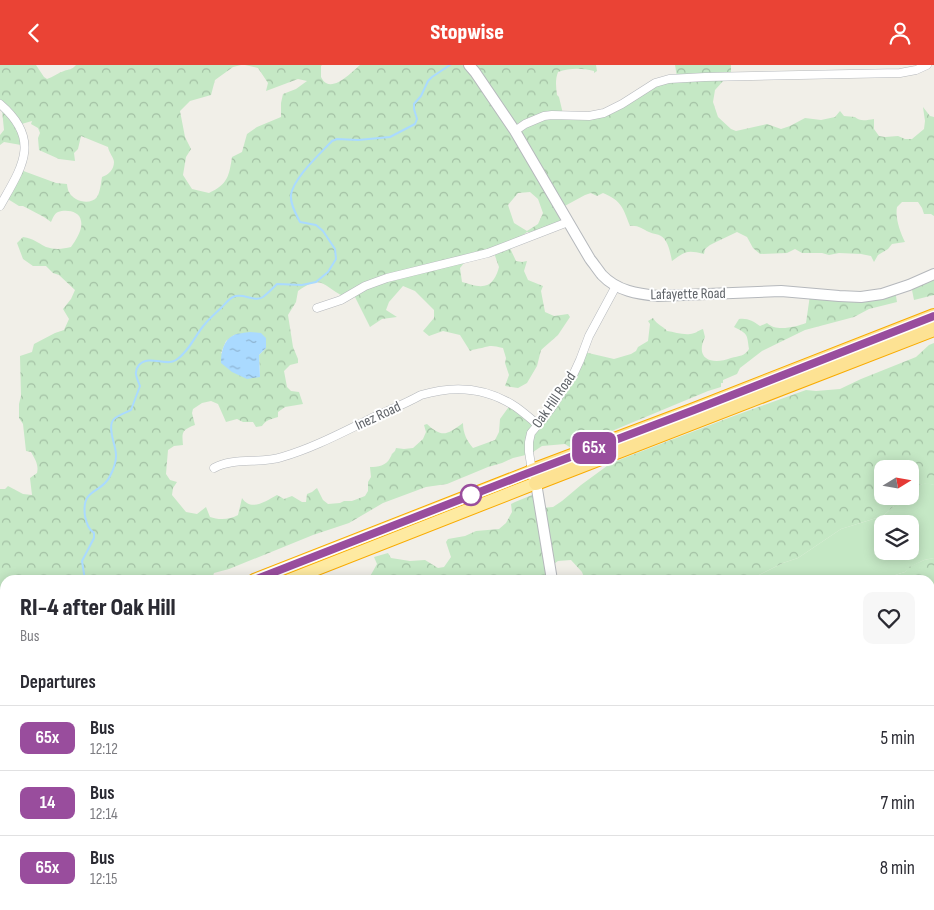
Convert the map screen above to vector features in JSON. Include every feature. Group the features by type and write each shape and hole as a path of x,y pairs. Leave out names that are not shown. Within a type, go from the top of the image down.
{"highway":[{"path":"301,575 694,410 934,316"},
{"path":"268,575 934,329"}],"street":[{"name":"Lafayette Road","path":"469,65 476,72 515,131 590,259 602,275 616,286 631,292 658,296 781,291 856,297 882,293 909,285 934,274"},
{"path":"515,131 525,124 552,115 589,115 608,111 655,83 669,79 890,69 900,73 916,70 927,65"},
{"path":"0,104 18,123 25,147 24,158 19,171 0,206"},
{"path":"317,308 341,300 365,286 387,278 488,253 568,222"},
{"name":"Oak Hill Road","path":"551,575 529,452 531,433 550,410 574,373 589,336 616,286"},
{"name":"Inez Road","path":"214,468 229,463 279,458 295,453 422,395 435,391 464,388 492,395 515,406 537,424"}],"green space":[{"path":"0,65 36,65 47,79 72,69 76,65 241,65 233,67 215,80 211,95 190,101 180,111 185,137 191,149 186,157 183,175 192,189 209,193 224,183 230,169 232,157 242,152 247,134 257,127 281,117 283,94 296,89 307,81 298,79 266,91 268,83 258,68 245,65 322,65 321,77 325,83 335,84 360,65 596,65 597,71 594,73 594,71 580,69 558,72 556,81 557,95 563,114 602,113 649,86 677,77 675,65 731,65 731,75 715,90 713,102 718,117 736,131 767,124 781,129 805,118 821,120 835,117 840,111 844,116 855,117 859,120 874,119 874,129 879,136 898,136 912,139 924,129 923,107 930,116 934,117 934,216 924,214 918,202 902,202 897,207 897,216 905,242 892,244 878,255 874,262 871,256 861,254 839,253 829,255 802,253 795,249 787,253 760,254 753,248 747,237 737,232 710,245 705,249 704,254 687,252 672,261 665,240 660,235 630,226 618,202 603,193 597,196 591,193 585,195 561,208 567,219 538,234 527,232 509,246 516,261 527,261 524,271 528,280 543,286 541,291 545,312 554,316 568,314 570,317 558,335 541,350 537,366 527,383 518,388 505,386 509,375 503,348 490,346 470,351 460,335 443,331 429,336 423,331 434,318 434,310 415,291 403,286 389,302 386,310 397,317 382,319 370,327 353,293 345,297 323,283 313,283 298,291 296,302 288,315 293,347 298,363 290,365 284,371 287,387 291,391 299,392 303,404 285,407 278,412 278,417 267,421 262,426 256,427 253,422 243,422 237,419 226,422 218,404 211,401 202,403 193,409 195,425 183,432 183,445 174,446 168,450 166,474 170,480 177,482 173,488 172,495 186,512 197,514 206,507 210,517 228,519 238,515 242,498 254,505 277,495 284,499 292,496 302,502 306,502 307,494 317,488 323,500 328,504 352,501 365,496 371,477 370,467 386,463 396,448 413,448 423,439 426,432 424,425 427,424 441,433 445,433 463,423 466,437 473,448 495,440 499,432 500,419 511,404 539,423 584,352 614,359 631,354 648,341 650,324 648,321 653,318 667,331 687,334 703,329 705,337 702,351 704,356 707,359 718,361 741,355 749,349 746,335 734,327 739,319 750,320 760,326 767,323 780,328 802,325 806,323 810,295 855,297 895,290 897,302 869,309 854,317 805,330 762,351 740,368 737,374 723,380 721,387 571,448 565,444 542,446 530,454 488,467 447,484 426,487 383,503 349,523 313,535 229,569 214,573 213,575 0,575 0,489 5,489 8,486 23,494 32,495 30,478 37,473 36,462 31,452 26,451 23,424 19,418 21,396 20,356 32,352 34,344 64,330 69,319 63,309 75,290 46,266 33,266 23,259 17,243 23,237 49,248 71,247 81,227 80,218 75,213 58,212 51,222 3,196 18,169 56,183 67,184 71,195 78,200 86,202 94,200 100,190 102,177 110,172 114,162 108,147 81,136 78,149 74,153 75,161 59,159 39,150 38,138 40,133 38,128 31,124 32,121 18,125 21,145 4,142 0,145 0,135 4,130 0,107","holes":["530,192 538,199 543,213 538,224 527,231 514,223 508,205 518,193","494,253 499,267 491,283 475,286 462,282 460,268 468,258","234,335 266,348 259,355 260,377 221,353 226,341"]},
{"path":"934,274 934,295 914,300 911,285"},
{"path":"934,343 934,485 919,486 919,460 874,460 874,505 899,505 894,506 884,515 874,515 874,519 841,529 798,558 759,575 583,575 571,560 558,561 551,566 552,575 371,575 377,564 374,557 388,553 391,558 410,561 425,560 438,568 444,567 451,557 446,542 448,539 465,536 476,531 499,529 506,523 512,512 511,504 515,502 537,493 541,508 553,507 611,463 806,390 840,389 916,357"},
{"path":"927,483 934,485 934,558 924,560 910,567 905,572 895,575 759,575 798,558 841,529 874,519 874,560 919,560 919,515 884,515 894,506 919,505 919,485"},
{"path":"934,558 934,575 895,575 905,572 909,567 924,560"}],"water":[{"path":"250,332 261,333 266,338 266,348 259,355 260,377 247,379 232,372 221,363 221,359 223,347 230,337"}],"waterway":[{"path":"84,575 82,561 94,538 94,533 85,518 86,500 89,495 106,482 113,469 116,453 111,426 113,420 131,410 140,386 136,373 139,365 152,360 172,362 181,357 201,328 233,297 241,296 260,299 277,284 302,285 316,282 328,272 336,259 335,249 323,231 316,225 300,222 291,202 291,195 297,181 332,141 337,139 358,140 390,137 415,124 417,119 414,104 421,96 428,81 450,65"}],"bus line":[{"name":"65x","path":"267,575 934,316"}]}
